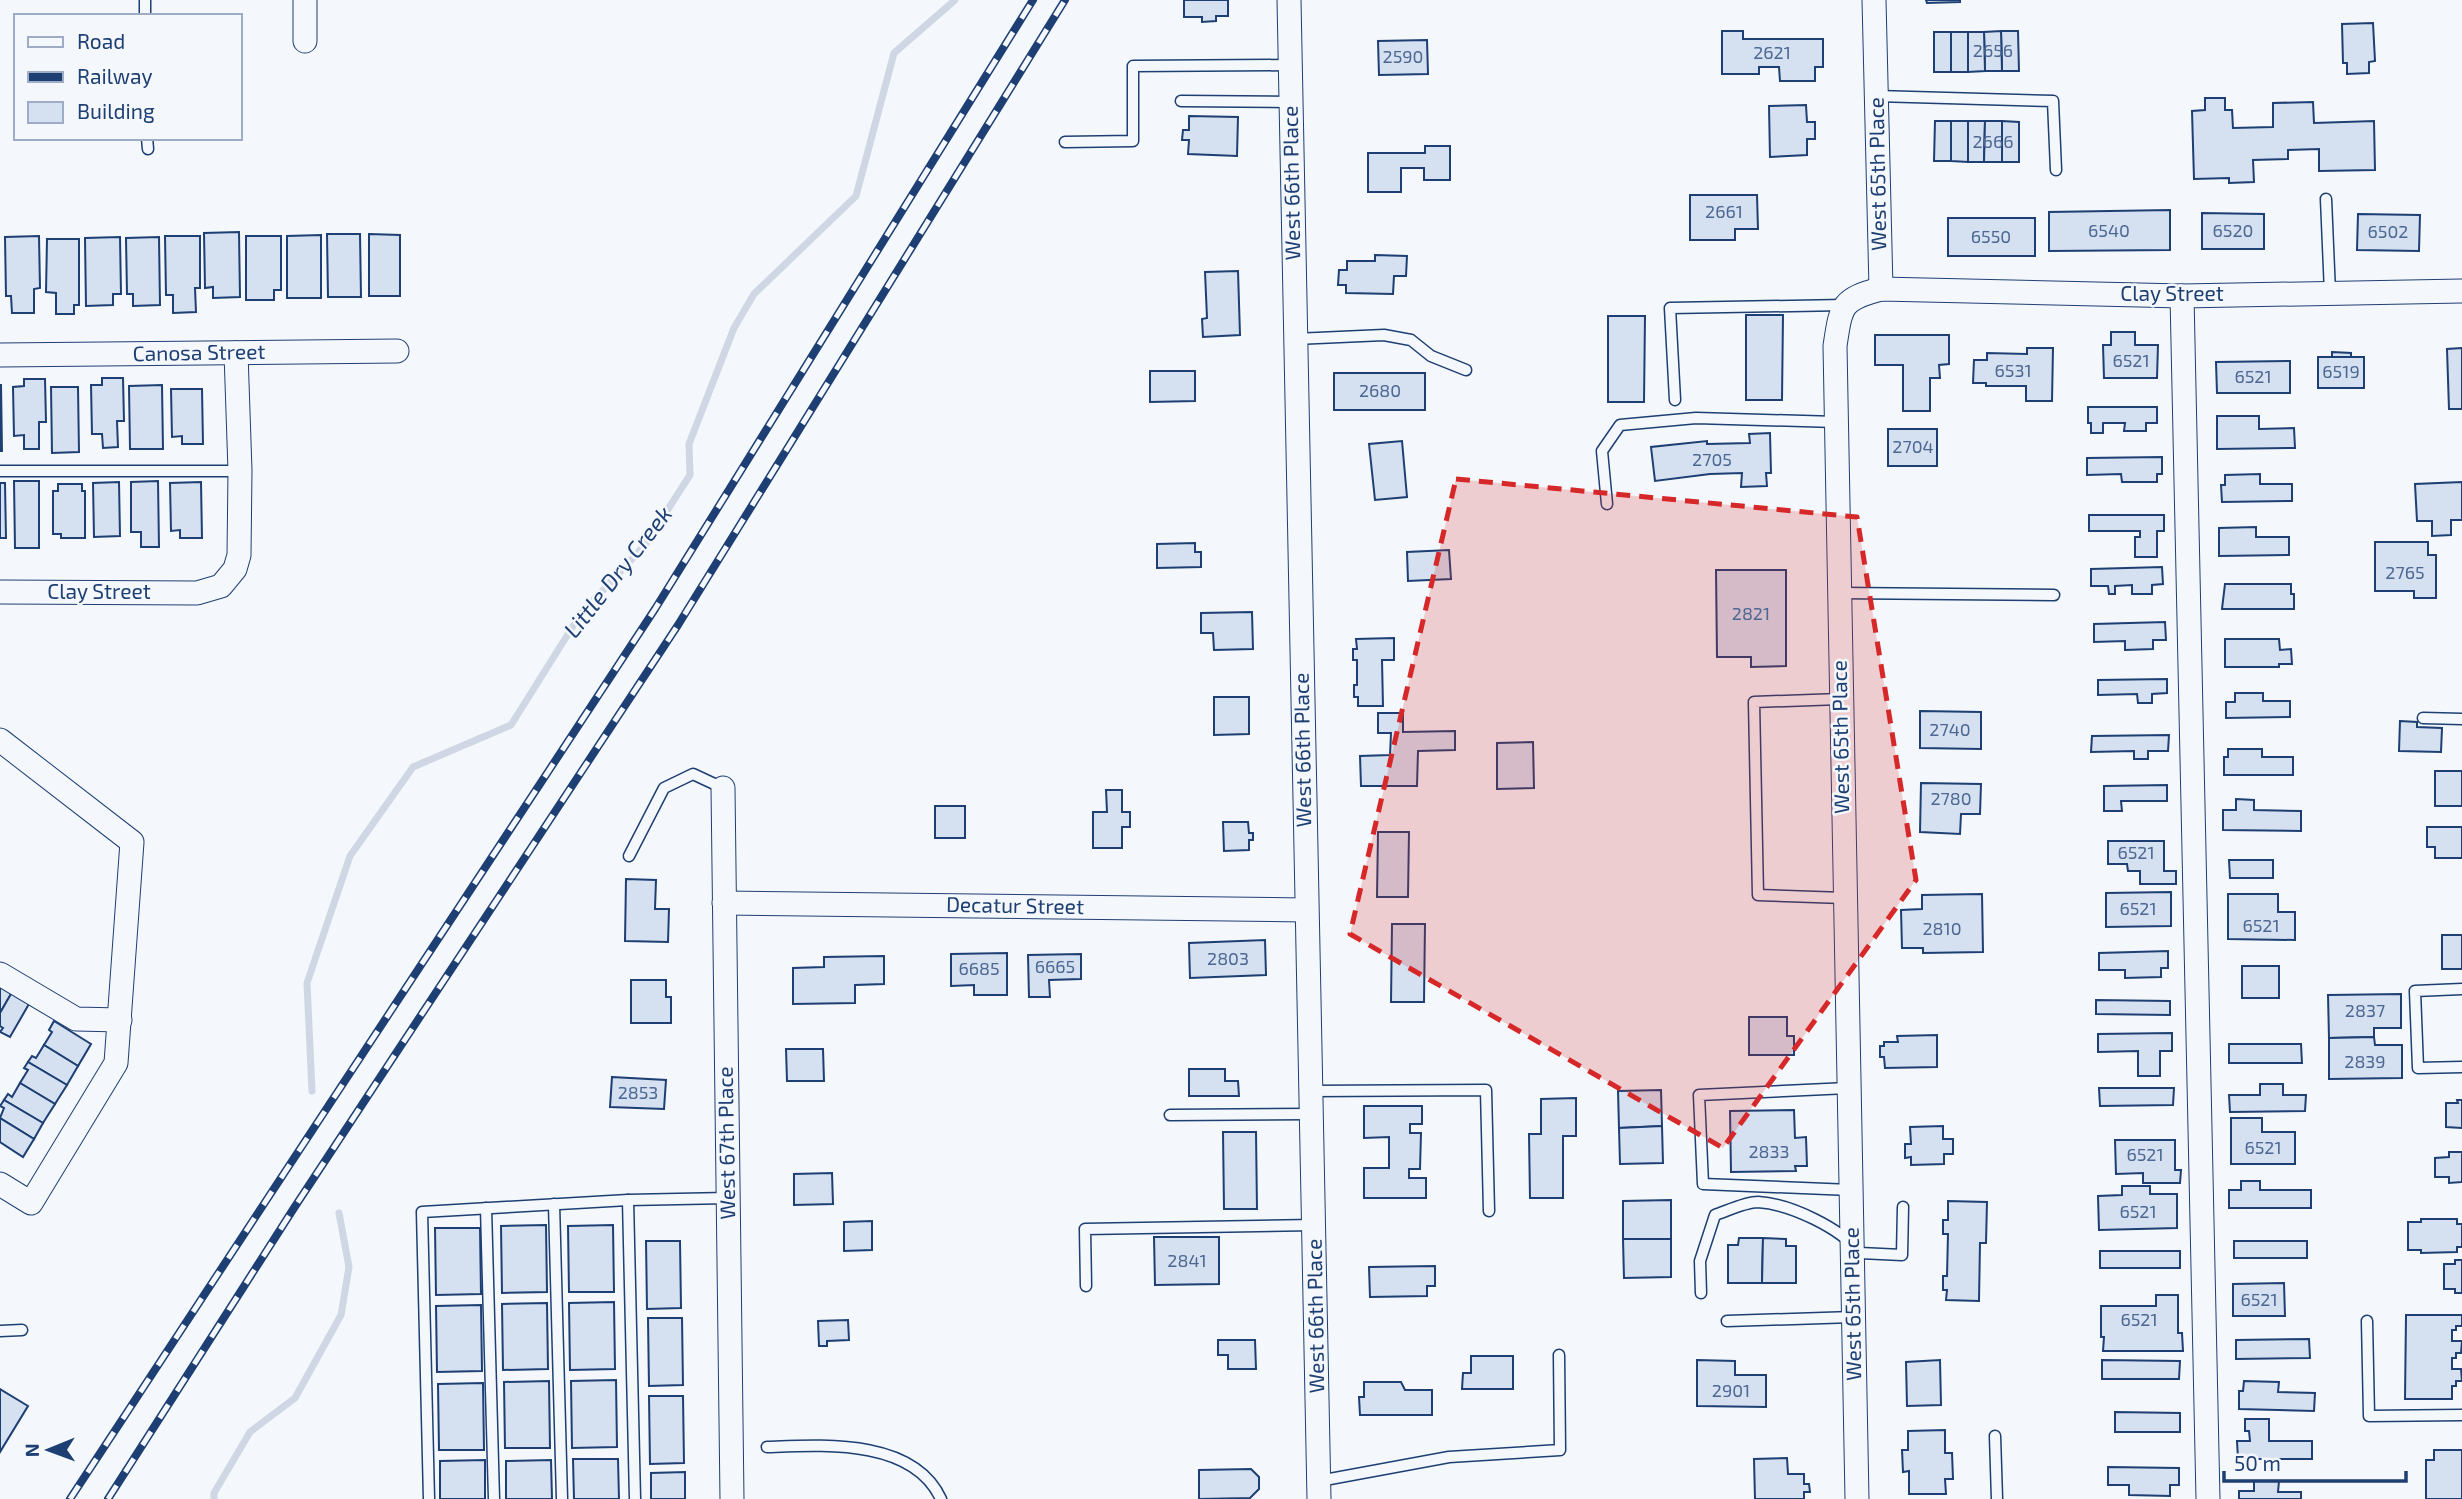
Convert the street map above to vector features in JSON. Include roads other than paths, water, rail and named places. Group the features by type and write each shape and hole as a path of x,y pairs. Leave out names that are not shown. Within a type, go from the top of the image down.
{"street":[{"path":"305,0 305,41"},
{"name":"West 66th Place","path":"1289,0 1319,1490"},
{"name":"West 65th Place","path":"1874,0 1881,289"},
{"path":"1845,305 1854,296 1881,289"},
{"name":"Clay Street","path":"1881,289 2182,296 2462,291"},
{"path":"2182,296 2208,1499"},
{"name":"West 65th Place","path":"1845,305 1839,320 1835,346 1857,1499"},
{"name":"Canosa Street","path":"0,355 397,351"},
{"path":"236,353 240,471"},
{"name":"Clay Street","path":"0,592 197,593 221,586 235,569 239,555 240,471"},
{"path":"0,740 132,842 116,1063 31,1203 0,1184"},
{"name":"West 67th Place","path":"723,788 732,1499"},
{"name":"Decatur Street","path":"724,903 1306,909"},
{"path":"0,974 76,1019 120,1020"}],"lane":[{"path":"1065,142 1133,141 1132,66 1290,65"},
{"path":"1876,96 2053,101 2056,170"},
{"path":"1181,101 1291,102"},
{"path":"2326,199 2330,293"},
{"path":"1675,400 1670,309 1845,305"},
{"path":"1295,338 1384,335 1411,340 1431,356 1466,370"},
{"path":"1606,504 1602,450 1620,425 1696,418 1836,422"},
{"path":"0,471 240,471"},
{"path":"1839,593 2054,595"},
{"path":"1840,699 1754,702 1758,895 1844,898"},
{"path":"2423,719 2462,719"},
{"path":"629,856 664,788 693,774 723,788"},
{"path":"2462,989 2415,991 2417,1068 2462,1067"},
{"path":"1849,1088 1699,1096 1703,1184 1851,1190"},
{"path":"1170,1115 1486,1090 1489,1212"},
{"path":"429,1499 422,1212 628,1200 728,1198"},
{"path":"628,1200 635,1499"},
{"path":"1701,1293 1700,1261 1715,1215 1756,1202 1807,1214 1852,1242 1860,1253 1902,1255 1903,1207"},
{"path":"554,1204 562,1499"},
{"path":"486,1208 494,1499"},
{"path":"1086,1286 1085,1228 1314,1224"},
{"path":"1727,1321 1853,1318"},
{"path":"2367,1321 2369,1416 2462,1415"},
{"path":"0,1331 22,1330"},
{"path":"1319,1490 1449,1457 1560,1450 1559,1354"},
{"path":"1995,1436 1997,1499"},
{"path":"767,1447 828,1445 864,1448 897,1459 920,1472 941,1499"}],"waterway":[{"name":"Little Dry Creek","path":"312,1091 307,983 350,856 413,767 511,725 580,615 645,545 690,475 689,444 734,328 754,294 856,196 894,53 955,0"},
{"name":"Little Dry Creek","path":"214,1499 214,1493 250,1432 295,1398 341,1315 349,1267 339,1213"}],"railway":[{"path":"70,1499 655,609 1033,0"},
{"path":"108,1499 294,1208 678,625 1065,0"}]}
